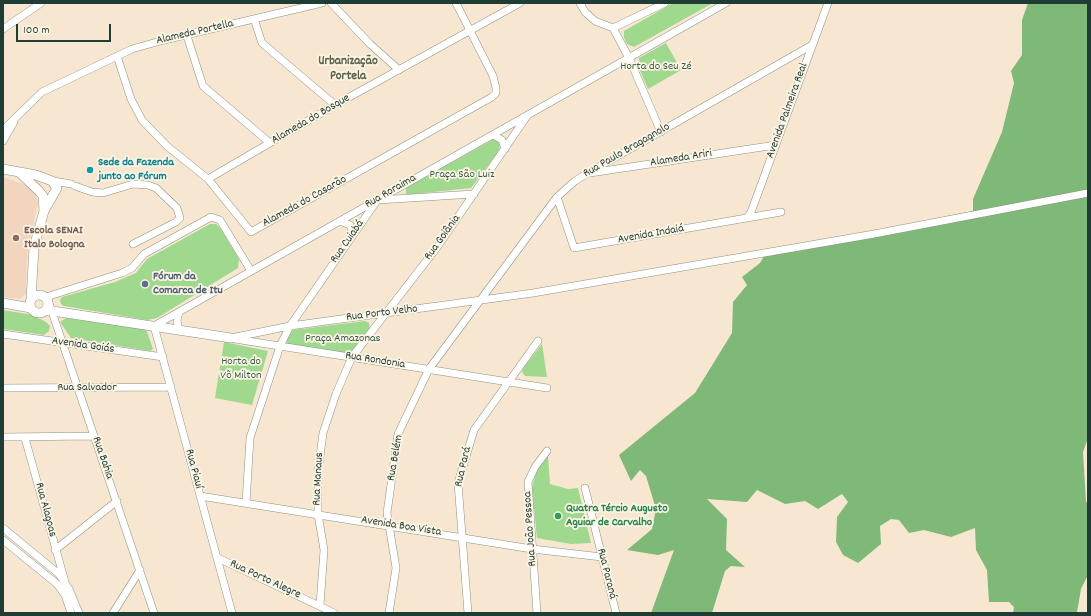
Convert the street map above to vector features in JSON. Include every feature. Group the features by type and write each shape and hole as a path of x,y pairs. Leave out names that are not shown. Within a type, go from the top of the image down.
{"street":[{"path":"3,29 41,3"},
{"name":"Alameda Portella","path":"3,130 42,92 143,45 187,36 322,3"},
{"path":"331,3 370,44 399,70"},
{"path":"456,3 469,32"},
{"name":"Alameda do Bosque","path":"208,179 335,105 520,3"},
{"path":"580,3 585,12 595,22 613,28 629,58 661,132"},
{"path":"613,28 665,3"},
{"name":"Rua Roraima","path":"154,326 726,3"},
{"name":"Avenida Palmeira Real","path":"747,218 828,3"},
{"path":"254,19 262,42 335,105"},
{"name":"Alameda do Casarão","path":"117,56 131,99 142,120 167,146 208,179 251,232 492,97 496,93 493,76 469,32"},
{"path":"187,36 203,86 270,143"},
{"name":"Rua Paulo Bragagnolo","path":"480,301 557,197 575,181 812,45"},
{"name":"Rua Goiânia","path":"352,357 438,246 529,115"},
{"name":"Alameda Portella","path":"3,141 16,118"},
{"path":"505,128 513,138"},
{"path":"493,135 502,140 505,149"},
{"name":"Alameda Ariri","path":"586,174 776,144"},
{"path":"3,169 36,175 56,184 57,188 44,211 34,247 31,304 33,311 40,313 47,303 132,268 144,254 210,217 220,220 251,271"},
{"path":"20,173 41,193 53,196"},
{"path":"44,211 41,184 48,180 73,185 92,192 102,193 133,184 148,185 156,188 177,208 180,218 176,222 133,244"},
{"name":"Rua Porto Velho","path":"231,338 290,326 533,293 910,228 1088,193"},
{"path":"378,200 474,194"},
{"name":"Avenida Indaiá","path":"557,197 574,248 781,212"},
{"name":"Rua Cuiabá","path":"246,503 250,438 280,346 290,326 378,200"},
{"path":"340,221 350,225 353,234"},
{"path":"32,280 47,303"},
{"path":"31,304 35,295 64,313 179,330 177,321 179,312"},
{"name":"Rua Belém","path":"389,613 396,568 387,512 398,434 430,370 480,301"},
{"path":"3,303 31,304"},
{"name":"Rua Bahia","path":"47,303 63,343 154,613"},
{"name":"Rua Piauí","path":"154,326 232,613"},
{"name":"Rua Rondonia","path":"179,330 547,388"},
{"name":"Avenida Goiás","path":"3,334 162,357"},
{"name":"Rua Pará","path":"468,613 458,483 474,430 538,341"},
{"name":"Rua Manaus","path":"320,605 324,550 318,514 318,472 323,433 336,394 352,357"},
{"name":"Rua Salvador","path":"3,388 171,387"},
{"path":"3,437 25,438 94,436"},
{"name":"Rua Alagoas","path":"25,438 65,582"},
{"name":"Rua João Pessoa","path":"537,613 528,482 535,467 547,451"},
{"name":"Rua Paraná","path":"585,488 616,613"},
{"name":"Avenida Boa Vista","path":"200,496 461,536 532,549 602,557"},
{"path":"47,576 52,568 56,553 117,502"},
{"path":"3,528 52,568 65,582 79,613"},
{"path":"3,540 61,589 71,613"},
{"name":"Rua Porto Alegre","path":"218,558 320,605 334,613"},
{"path":"113,613 140,570"}],"shaded area":[{"name":"Escola SENAI Italo Bologna","path":"3,177 26,185 35,193 38,202 27,253 26,294 20,299 3,297"}],"green space":[{"path":"673,3 713,3 634,47 627,44 624,38 624,31"},
{"path":"1028,3 1088,3 1088,438 1083,452 1086,502 1088,503 1088,575 1081,589 1077,612 1013,613 1014,607 1009,602 989,602 987,570 976,550 975,528 951,537 924,530 909,533 899,520 891,519 880,526 881,544 858,563 843,555 836,542 837,517 848,502 842,494 818,509 805,501 785,504 757,490 747,502 707,499 727,519 726,550 745,567 731,566 725,571 712,613 651,613 674,550 658,555 627,550 652,529 656,509 646,476 640,470 631,481 619,455 695,393 732,333 733,302 747,285 742,277 760,263 764,256 973,211 973,199 1002,132 1014,83 1011,71 1022,55 1022,20"},
{"name":"Horta do Seu Zé","path":"666,43 681,70 648,89 638,66 639,58"},
{"name":"Praça São Luiz","path":"494,139 500,142 499,151 471,188 406,195 406,188"},
{"path":"210,224 216,224 220,228 239,259 238,268 157,318 147,320 64,306 61,304 60,300 62,297 115,282 136,273 147,259"},
{"path":"3,310 33,315 50,326 49,331 44,335 3,329"},
{"path":"66,318 146,329 153,349 150,351 71,338 60,322"},
{"name":"Praça Amazonas","path":"365,321 369,323 370,329 350,355 288,345 286,340 293,330"},
{"name":"Horta do Võ Milton","path":"224,342 268,351 252,405 215,398"},
{"path":"542,344 547,377 525,376 522,372 523,368"},
{"path":"548,456 550,484 568,489 578,488 591,543 571,544 537,538 532,488 536,472"}],"place":[{"name":"Sede da Fazenda junto ao Fórum","path":"90,170"},
{"name":"Escola SENAI Italo Bologna","path":"16,238"},
{"name":"Fórum da Comarca de Itu","path":"145,284"},
{"name":"Quatra Tércio Augusto Aguiar de Carvalho","path":"558,516"}],"district":[{"name":"Urbanização Portela","path":"348,70"}]}
